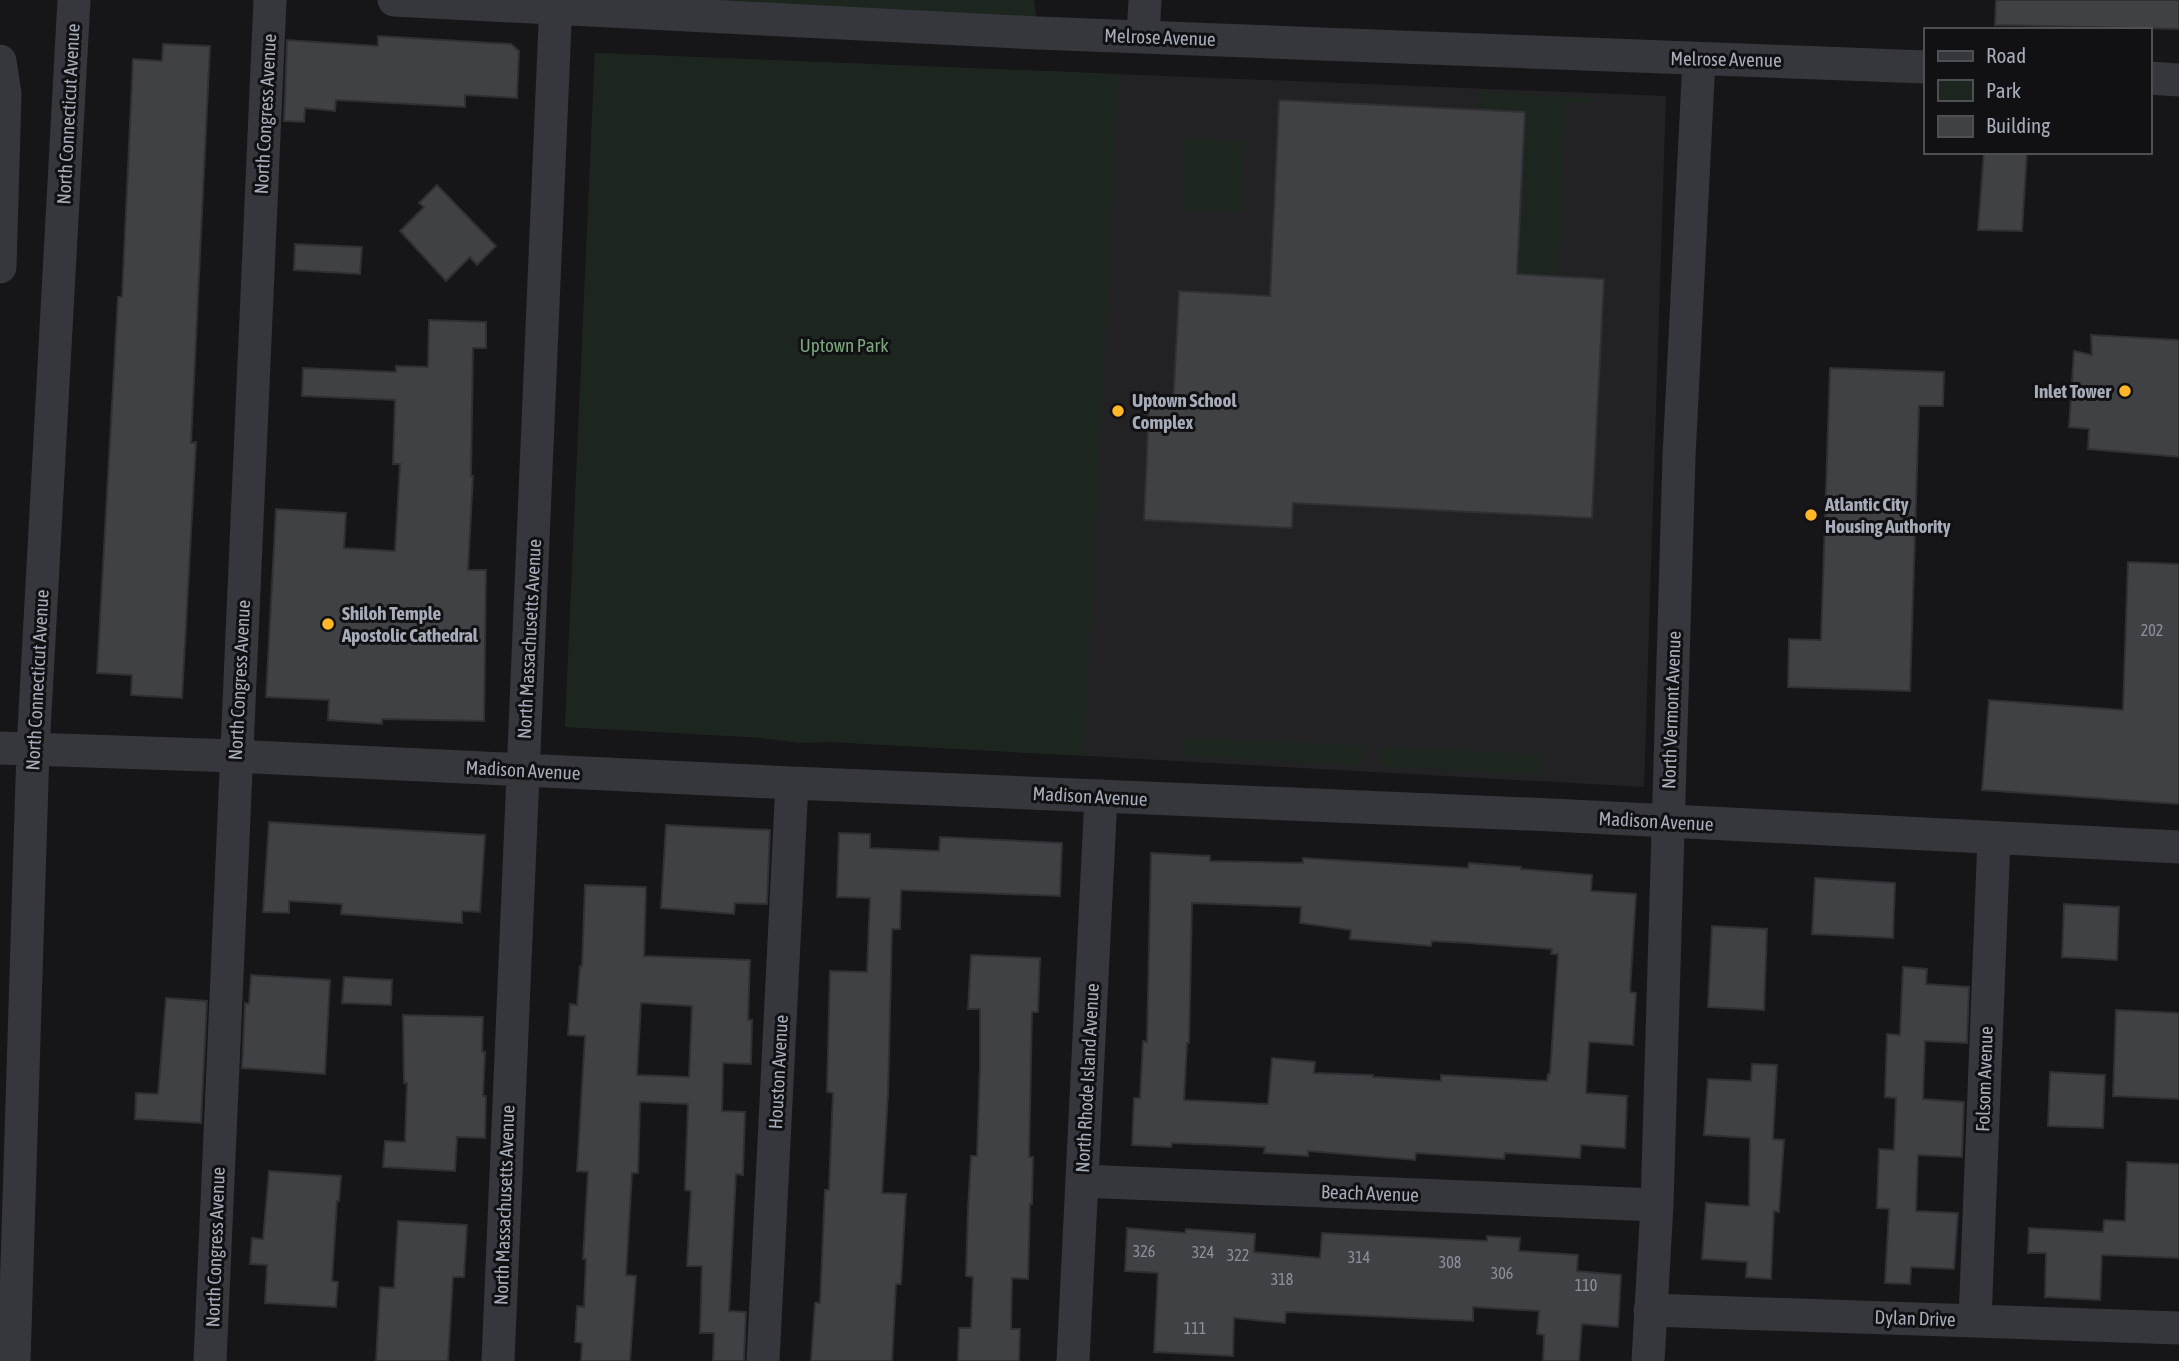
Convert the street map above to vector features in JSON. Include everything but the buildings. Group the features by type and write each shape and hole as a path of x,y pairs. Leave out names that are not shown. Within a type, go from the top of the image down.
{"street":[{"name":"North Connecticut Avenue","path":"14,1361 33,749 74,0"},
{"name":"North Congress Avenue","path":"210,1361 270,0"},
{"name":"Melrose Avenue","path":"394,0 556,4 1143,37 1924,67"},
{"path":"1143,37 1145,0"},
{"name":"North Massachusetts Avenue","path":"498,1361 556,4"},
{"name":"North Vermont Avenue","path":"1648,1361 1657,1205 1679,457 1699,59"},
{"path":"0,61 5,94 0,267"},
{"path":"2151,78 2179,80"},
{"name":"Madison Avenue","path":"0,748 235,756 2179,846"},
{"name":"Houston Avenue","path":"763,1361 792,783"},
{"name":"North Rhode Island Avenue","path":"1073,1361 1101,796"},
{"name":"Folsom Avenue","path":"1975,1320 1994,838"},
{"name":"Beach Avenue","path":"1082,1181 1657,1205"},
{"name":"Dylan Drive","path":"1650,1310 2179,1328"}],"shaded area":[{"name":"Uptown School Complex","path":"595,53 1666,96 1644,787 565,727"}],"green space":[{"path":"556,0 1034,0 1038,33"},
{"name":"Uptown Park","path":"595,53 1119,74 1084,756 830,742 800,743 753,737 565,727"},
{"path":"1481,92 1595,98 1595,103 1566,102 1559,276 1517,274 1525,112 1480,110"},
{"path":"1185,138 1245,141 1241,213 1181,210"},
{"path":"1183,737 1363,746 1362,765 1183,756"},
{"path":"1381,747 1540,754 1538,775 1380,766"}],"place":[{"name":"Inlet Tower","path":"2125,391"},
{"name":"Uptown School Complex","path":"1118,411"},
{"name":"Atlantic City Housing Authority","path":"1811,515"},
{"name":"Shiloh Temple Apostolic Cathedral","path":"328,624"}]}
